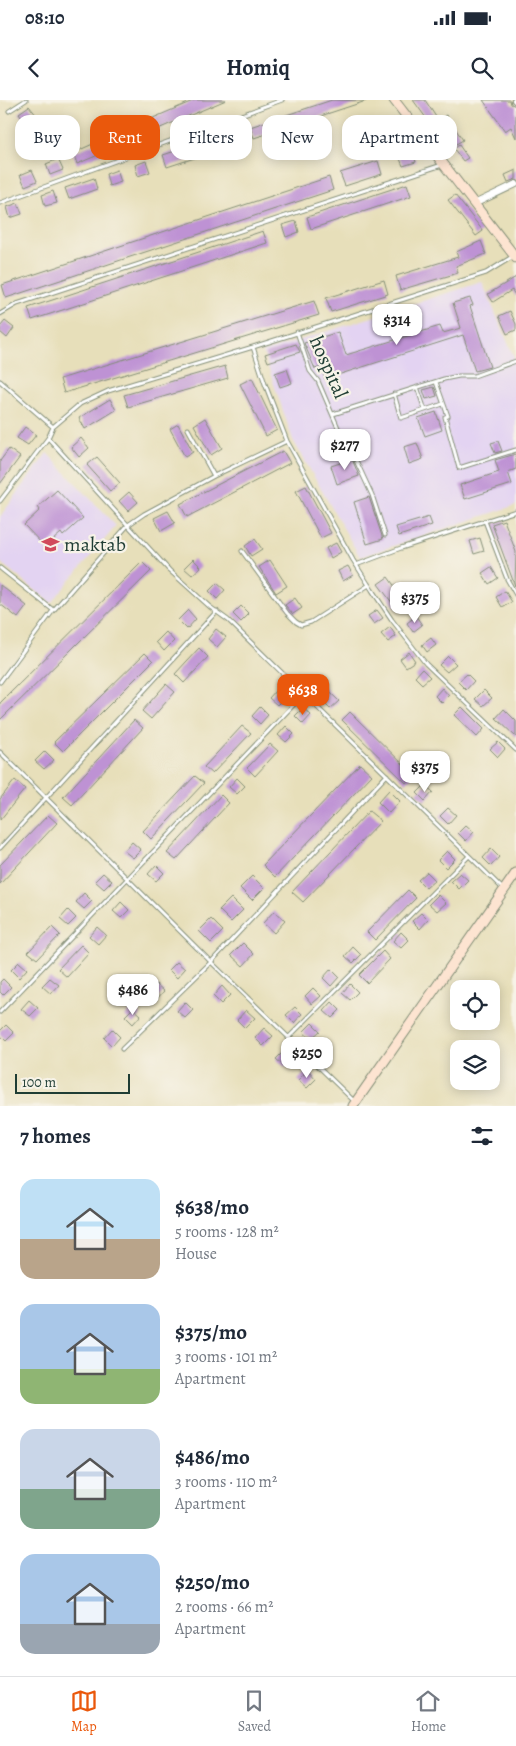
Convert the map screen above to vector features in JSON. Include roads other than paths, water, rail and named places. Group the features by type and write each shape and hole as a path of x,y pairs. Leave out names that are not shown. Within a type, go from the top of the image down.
{"street":[{"path":"394,100 515,256"},
{"path":"474,204 516,184"},
{"path":"354,1104 516,873"}],"lane":[{"path":"9,111 26,100"},
{"path":"0,203 282,100"},
{"path":"0,314 16,304 443,164"},
{"path":"0,501 48,438 53,427 80,404 108,392 486,273 515,256"},
{"name":"hospital","path":"297,332 310,371 318,381 345,444 353,454 372,495 385,535"},
{"path":"254,347 265,384 287,441 369,585 392,620 426,664 516,750"},
{"name":"hospital","path":"333,414 417,387 459,376 474,376 516,362"},
{"path":"0,381 53,427"},
{"path":"436,382 448,416 445,417 459,468 516,450"},
{"path":"417,387 425,410"},
{"path":"394,394 401,418 443,404"},
{"path":"188,429 214,476"},
{"path":"48,438 168,570 217,612 504,890"},
{"path":"0,682 53,610 128,525 144,514 214,476 287,441"},
{"path":"356,565 401,548 516,511"},
{"path":"485,520 507,579 516,595"},
{"path":"242,551 287,613 301,625 311,622 369,585"},
{"path":"0,568 53,610"},
{"path":"0,848 217,612"},
{"path":"0,1012 303,695"},
{"path":"0,752 354,1104"},
{"path":"122,1049 211,962 387,775"},
{"path":"288,1038 469,856"}],"place":[{"name":"maktab","path":"50,544"}]}
